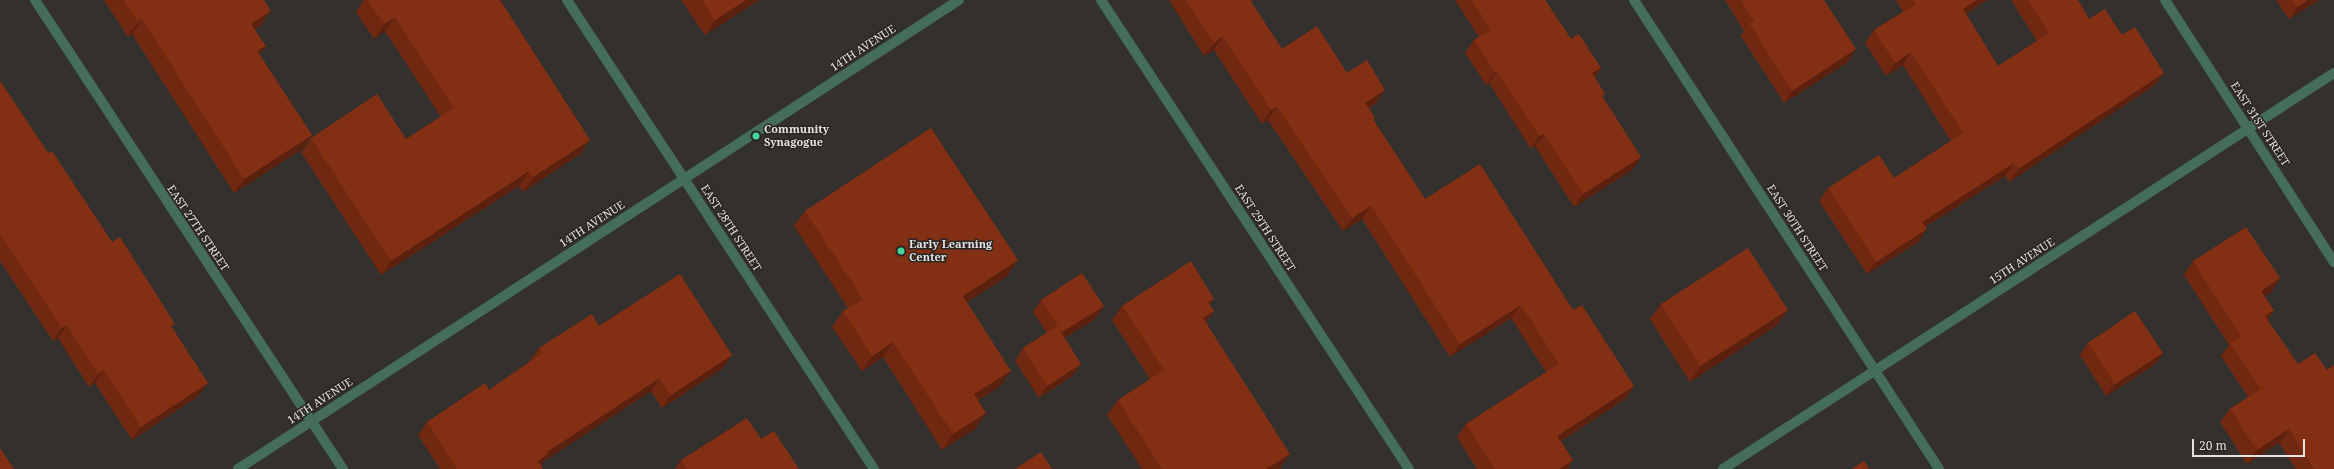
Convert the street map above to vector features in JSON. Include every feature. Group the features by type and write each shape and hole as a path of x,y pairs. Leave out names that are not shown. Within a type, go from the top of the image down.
{"street":[{"name":"EAST 27TH STREET","path":"35,0 343,469"},
{"name":"EAST 28TH STREET","path":"567,0 874,469"},
{"name":"14TH AVENUE","path":"238,469 959,0"},
{"name":"EAST 29TH STREET","path":"1101,0 1409,469"},
{"name":"EAST 30TH STREET","path":"1634,0 1939,469"},
{"name":"EAST 31ST STREET","path":"2165,0 2334,262"},
{"name":"15TH AVENUE","path":"1723,469 2334,73"}],"building":[{"path":"123,0 264,0 271,11 251,24 266,46 257,51 312,135 244,179 142,19 138,22"},
{"path":"367,0 500,0 590,140 533,177 529,171 391,261 311,138 377,94 406,139 454,108 395,17 384,24"},
{"path":"702,0 746,0 715,20"},
{"path":"1186,0 1250,0 1282,49 1317,26 1347,73 1367,60 1385,90 1365,103 1375,118 1373,119 1425,199 1480,164 1573,310 1582,305 1634,386 1557,436 1573,460 1559,469 1495,469 1466,424 1559,364 1521,305 1460,344 1371,206 1352,218 1277,107 1271,110 1223,36 1214,43"},
{"path":"1472,0 1545,0 1571,39 1579,34 1601,68 1592,73 1605,94 1602,96 1641,157 1583,194 1544,134 1539,136 1497,71 1495,72 1474,40 1491,30"},
{"path":"1741,0 1824,0 1856,49 1792,91 1749,23 1754,21"},
{"path":"1913,0 1977,0 1963,9 1998,66 2049,33 2028,0 2078,0 2089,19 2105,9 2122,35 2135,27 2164,73 2018,169 2014,163 1922,222 1927,229 1876,262 1828,188 1879,155 1894,178 1963,133 1911,52 1895,63 1874,30 1916,4"},
{"path":"2292,0 2308,0 2297,7"},
{"path":"0,81 48,153 52,151 112,242 120,237 175,324 171,326 208,383 141,427 104,370 98,374 67,325 62,328 0,234"},
{"name":"Early Learning Center","path":"931,128 1018,260 963,296 1011,371 974,394 986,413 953,434 893,342 872,356 843,311 863,299 805,211"},
{"path":"2246,227 2280,278 2261,291 2274,310 2265,316 2298,364 2315,353 2327,370 2334,365 2334,469 2314,469 2289,429 2257,450 2230,409 2261,389 2230,343 2241,336 2193,261"},
{"path":"1748,248 1788,310 1700,366 1661,304"},
{"path":"1191,261 1214,299 1208,302 1214,311 1203,318 1290,454 1266,469 1162,469 1118,400 1164,370 1122,306"},
{"path":"1082,273 1104,306 1062,332 1041,300"},
{"path":"680,274 732,355 671,395 660,378 547,452 548,454 538,461 543,469 457,469 427,422 485,383 489,390 543,353 539,348 592,314 599,326"},
{"path":"2135,311 2163,353 2115,384 2088,343"},
{"path":"1057,326 1081,364 1047,386 1023,348"},
{"path":"747,418 761,439 774,431 799,469 687,469 681,460"},
{"path":"0,448 14,469 0,469"},
{"path":"1041,452 1052,469 1015,469"},
{"path":"1864,461 1869,469 1852,469"}],"place":[{"name":"Community Synagogue","path":"756,136"},
{"name":"Early Learning Center","path":"901,251"}]}
